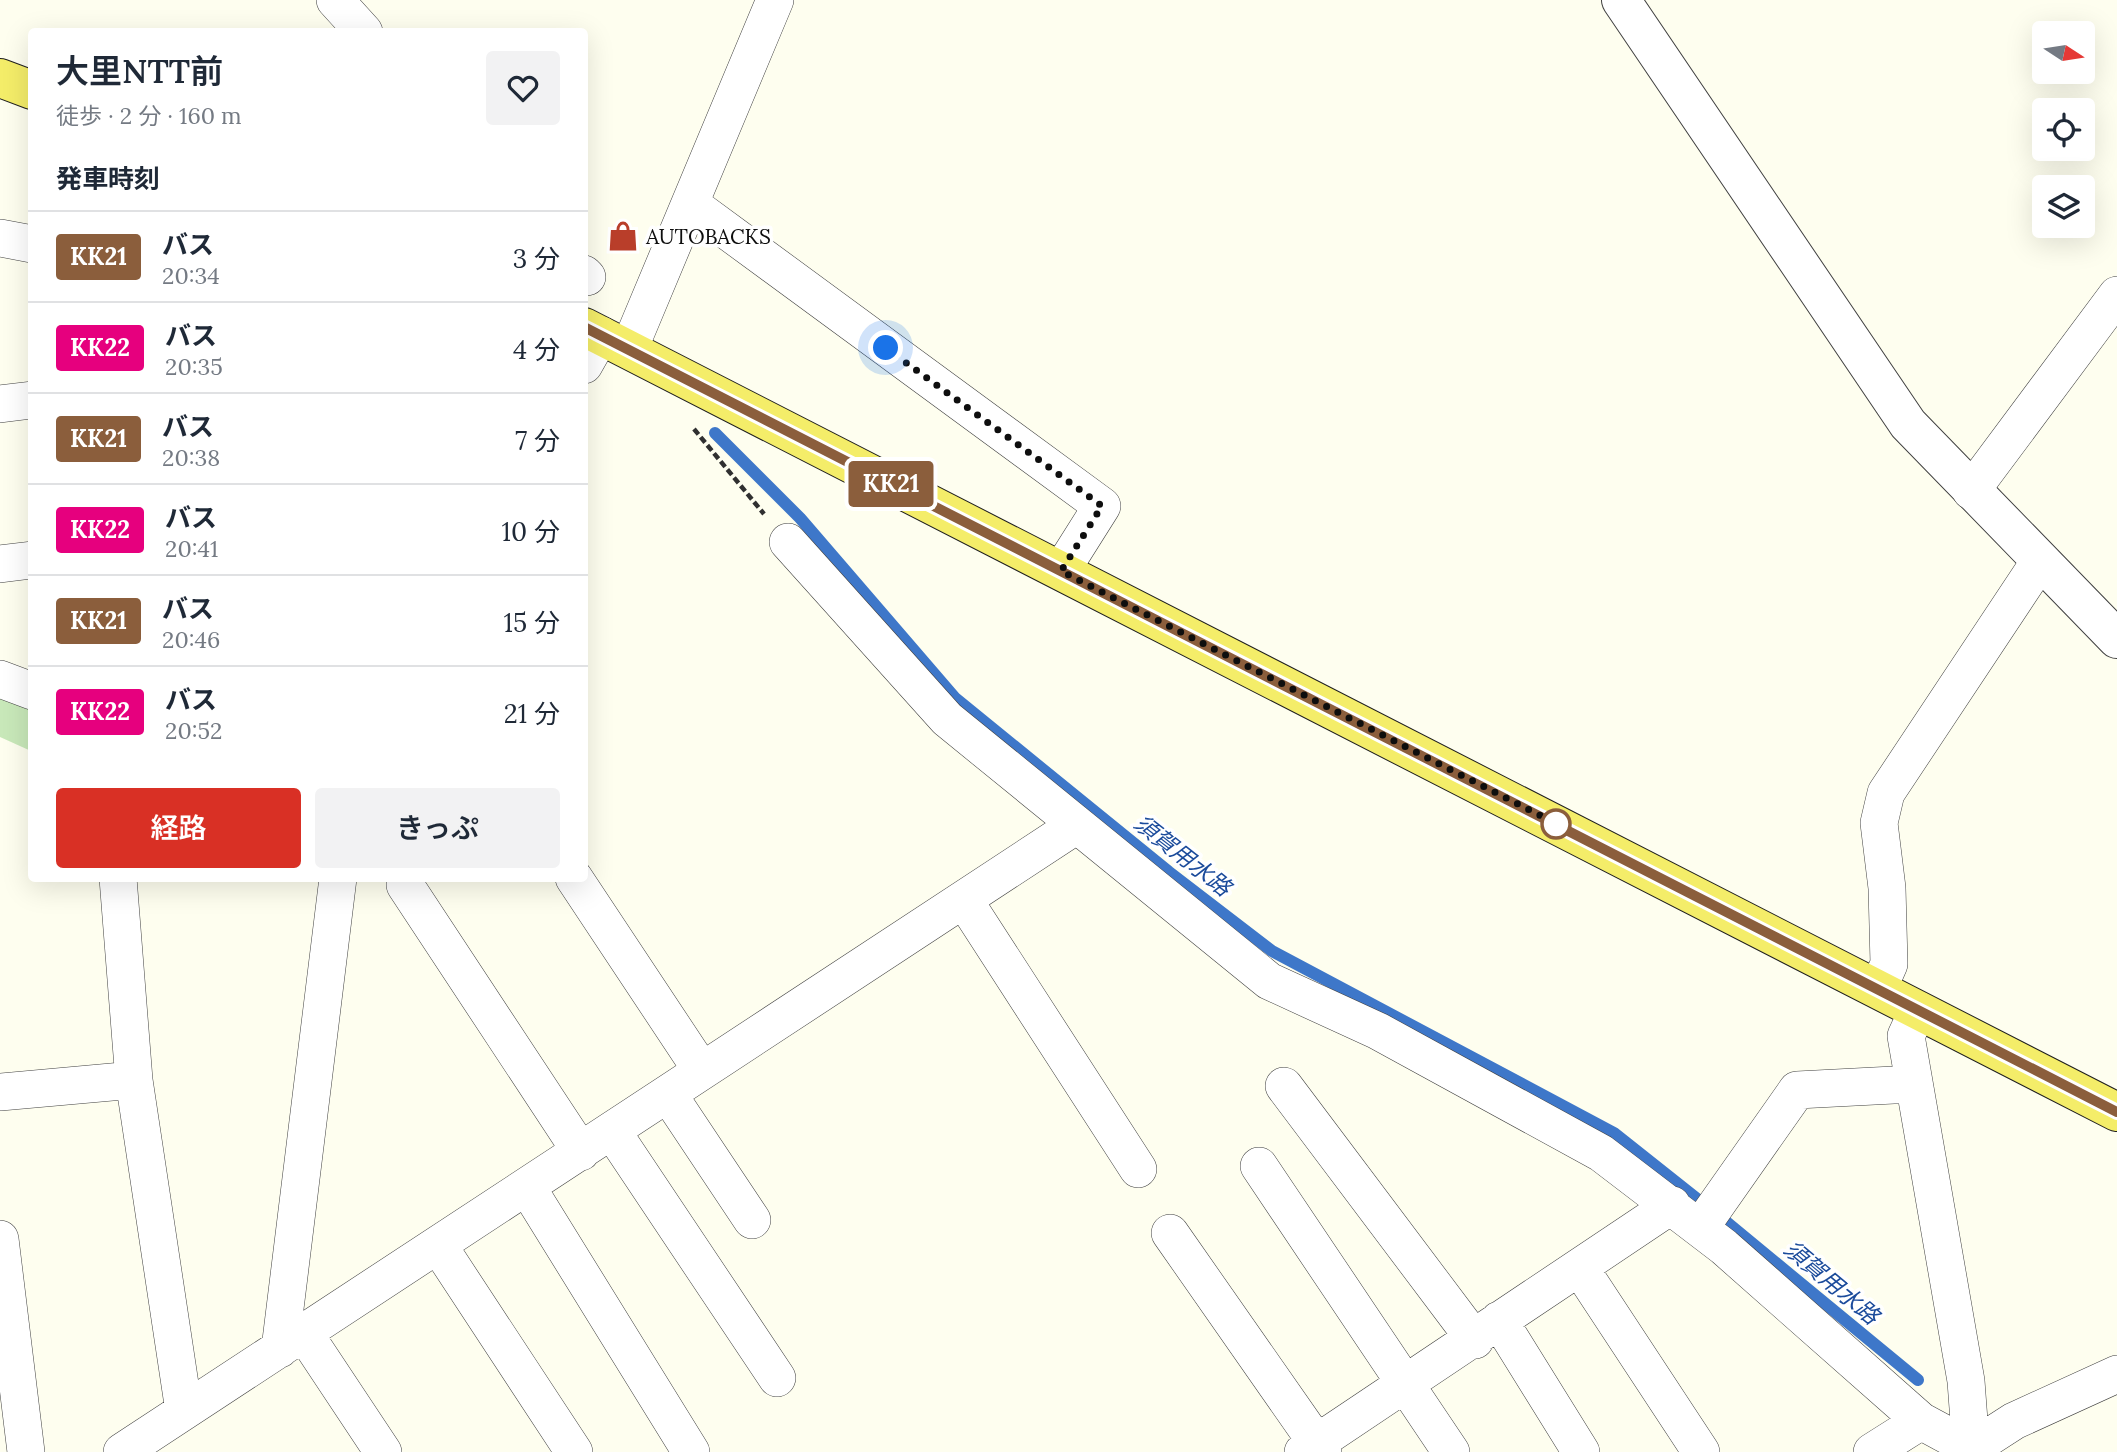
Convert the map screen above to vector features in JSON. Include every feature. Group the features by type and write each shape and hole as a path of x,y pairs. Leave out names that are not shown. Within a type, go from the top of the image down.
{"main road":[{"path":"0,78 28,88"},
{"path":"600,344 1061,571 2117,1112"}],"street":[{"path":"600,344 692,205 775,0"},
{"path":"1621,0 1908,424 2117,639"},
{"path":"692,205 1102,506 1061,571"},
{"path":"0,238 28,243"},
{"path":"1971,491 2117,295"},
{"path":"0,404 28,400"},
{"path":"788,542 947,719 1075,826 1269,981 1378,1031 1601,1153 1700,1228 1921,1421 1972,1451"},
{"path":"0,565 28,561"},
{"path":"1878,989 1889,964 1887,888 1879,822 1886,793 2040,561"},
{"path":"0,679 28,690"},
{"path":"122,1452 1075,826"},
{"path":"118,882 134,1080 184,1411"},
{"path":"338,882 292,1341 383,1452"},
{"path":"577,882 702,1071"},
{"path":"405,885 581,1152"},
{"path":"964,900 1138,1169"},
{"path":"1918,1010 1906,1035 1960,1341 1972,1451"},
{"path":"0,1092 134,1080"},
{"path":"1700,1228 1797,1090 1913,1084"},
{"path":"1284,1086 1487,1330 1580,1452"},
{"path":"668,1094 752,1220"},
{"path":"612,1131 776,1378"},
{"path":"1259,1166 1451,1452"},
{"path":"527,1187 691,1452"},
{"path":"1170,1233 1315,1449 1406,1383 1672,1205"},
{"path":"0,1239 26,1452"},
{"path":"438,1245 574,1452"},
{"path":"1580,1268 1700,1452"},
{"path":"1972,1451 2014,1421 2117,1374"},
{"path":"1872,1452 1921,1421"}],"path":[{"path":"686,419 788,542"}],"green space":[{"path":"0,692 28,705 28,750 0,737"}],"waterway":[{"name":"須賀用水路","path":"715,433 800,518 955,698 1169,872 1272,951 1614,1133 1706,1206"},
{"name":"須賀用水路","path":"1719,1216 1918,1380"}],"bus line":[{"name":"KK21","path":"588,329 2117,1112"}],"place":[{"name":"AUTOBACKS","path":"623,236"}],"route":[{"path":"886,348 1102,506 1061,571 1561,826 1556,824"}]}
